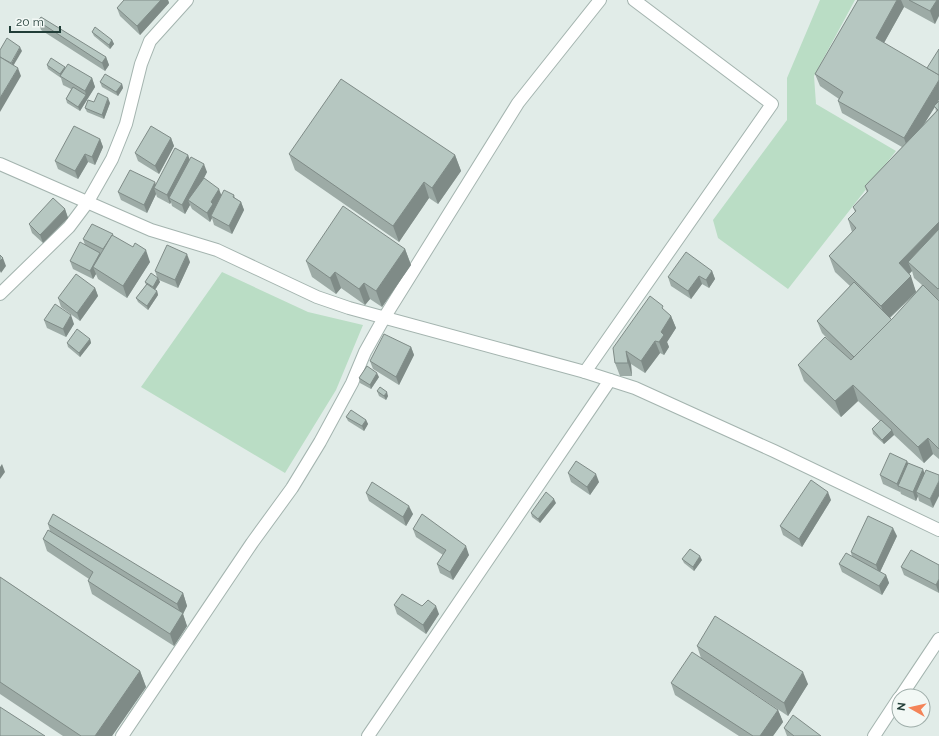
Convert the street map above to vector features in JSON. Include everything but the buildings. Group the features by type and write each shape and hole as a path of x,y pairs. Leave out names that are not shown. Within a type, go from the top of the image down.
{"street":[{"path":"0,294 69,227 87,203 112,159 126,124 141,64 150,41 187,0"},
{"path":"122,736 252,543 292,488 320,442 352,383 365,352 384,318 518,103 600,0"},
{"path":"585,372 772,104 634,0"},
{"path":"0,164 152,230 217,250 317,297 349,308 585,372 635,388 774,451 939,530"},
{"path":"368,736 610,380"},
{"path":"906,688 939,638"},
{"path":"874,736 891,710"}],"green space":[{"path":"820,0 855,0 814,76 816,104 896,151 788,289 718,238 713,220 787,120 787,78"},
{"path":"222,272 308,312 363,325 336,390 285,473 141,387"}]}
